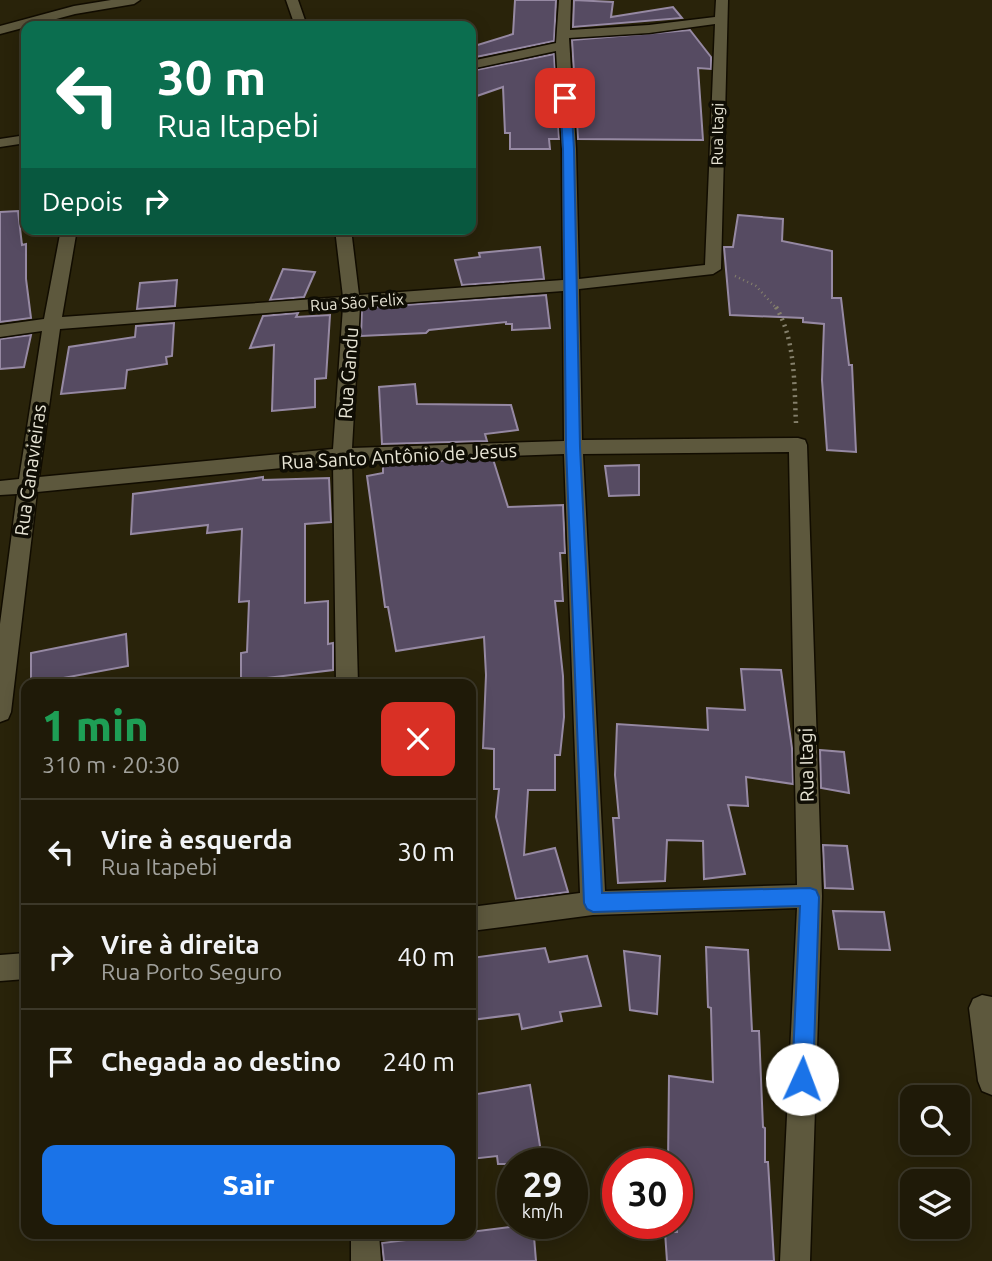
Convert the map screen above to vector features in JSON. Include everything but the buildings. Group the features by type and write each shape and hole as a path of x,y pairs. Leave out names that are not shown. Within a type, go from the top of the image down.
{"street":[{"path":"33,21 74,10 134,0"},
{"path":"292,0 299,21"},
{"path":"565,0 563,40 569,149 573,447 593,903"},
{"name":"Rua Itagi","path":"713,269 719,19 722,0"},
{"path":"74,10 75,21"},
{"path":"476,64 563,40 719,19"},
{"path":"0,30 21,24"},
{"path":"0,143 21,140"},
{"name":"Rua Canavieiras","path":"0,712 27,486 50,324 68,235"},
{"name":"Rua Gandu","path":"344,235 352,302 342,455 347,679"},
{"name":"Rua São Felix","path":"0,331 50,324 570,285 713,269"},
{"name":"Rua Itagi","path":"795,1261 810,897 798,445"},
{"name":"Rua Santo Antônio de Jesus","path":"0,488 342,455 573,447 798,445"},
{"path":"476,918 593,903 810,897"},
{"path":"0,968 21,966"},
{"path":"992,1010 982,1008 992,1081"},
{"path":"365,1239 366,1261"}],"path":[{"path":"752,282 771,297 784,320 790,344 798,445"}],"route":[{"path":"565,98 569,149 573,447 593,903 810,897 802,1079"}]}
